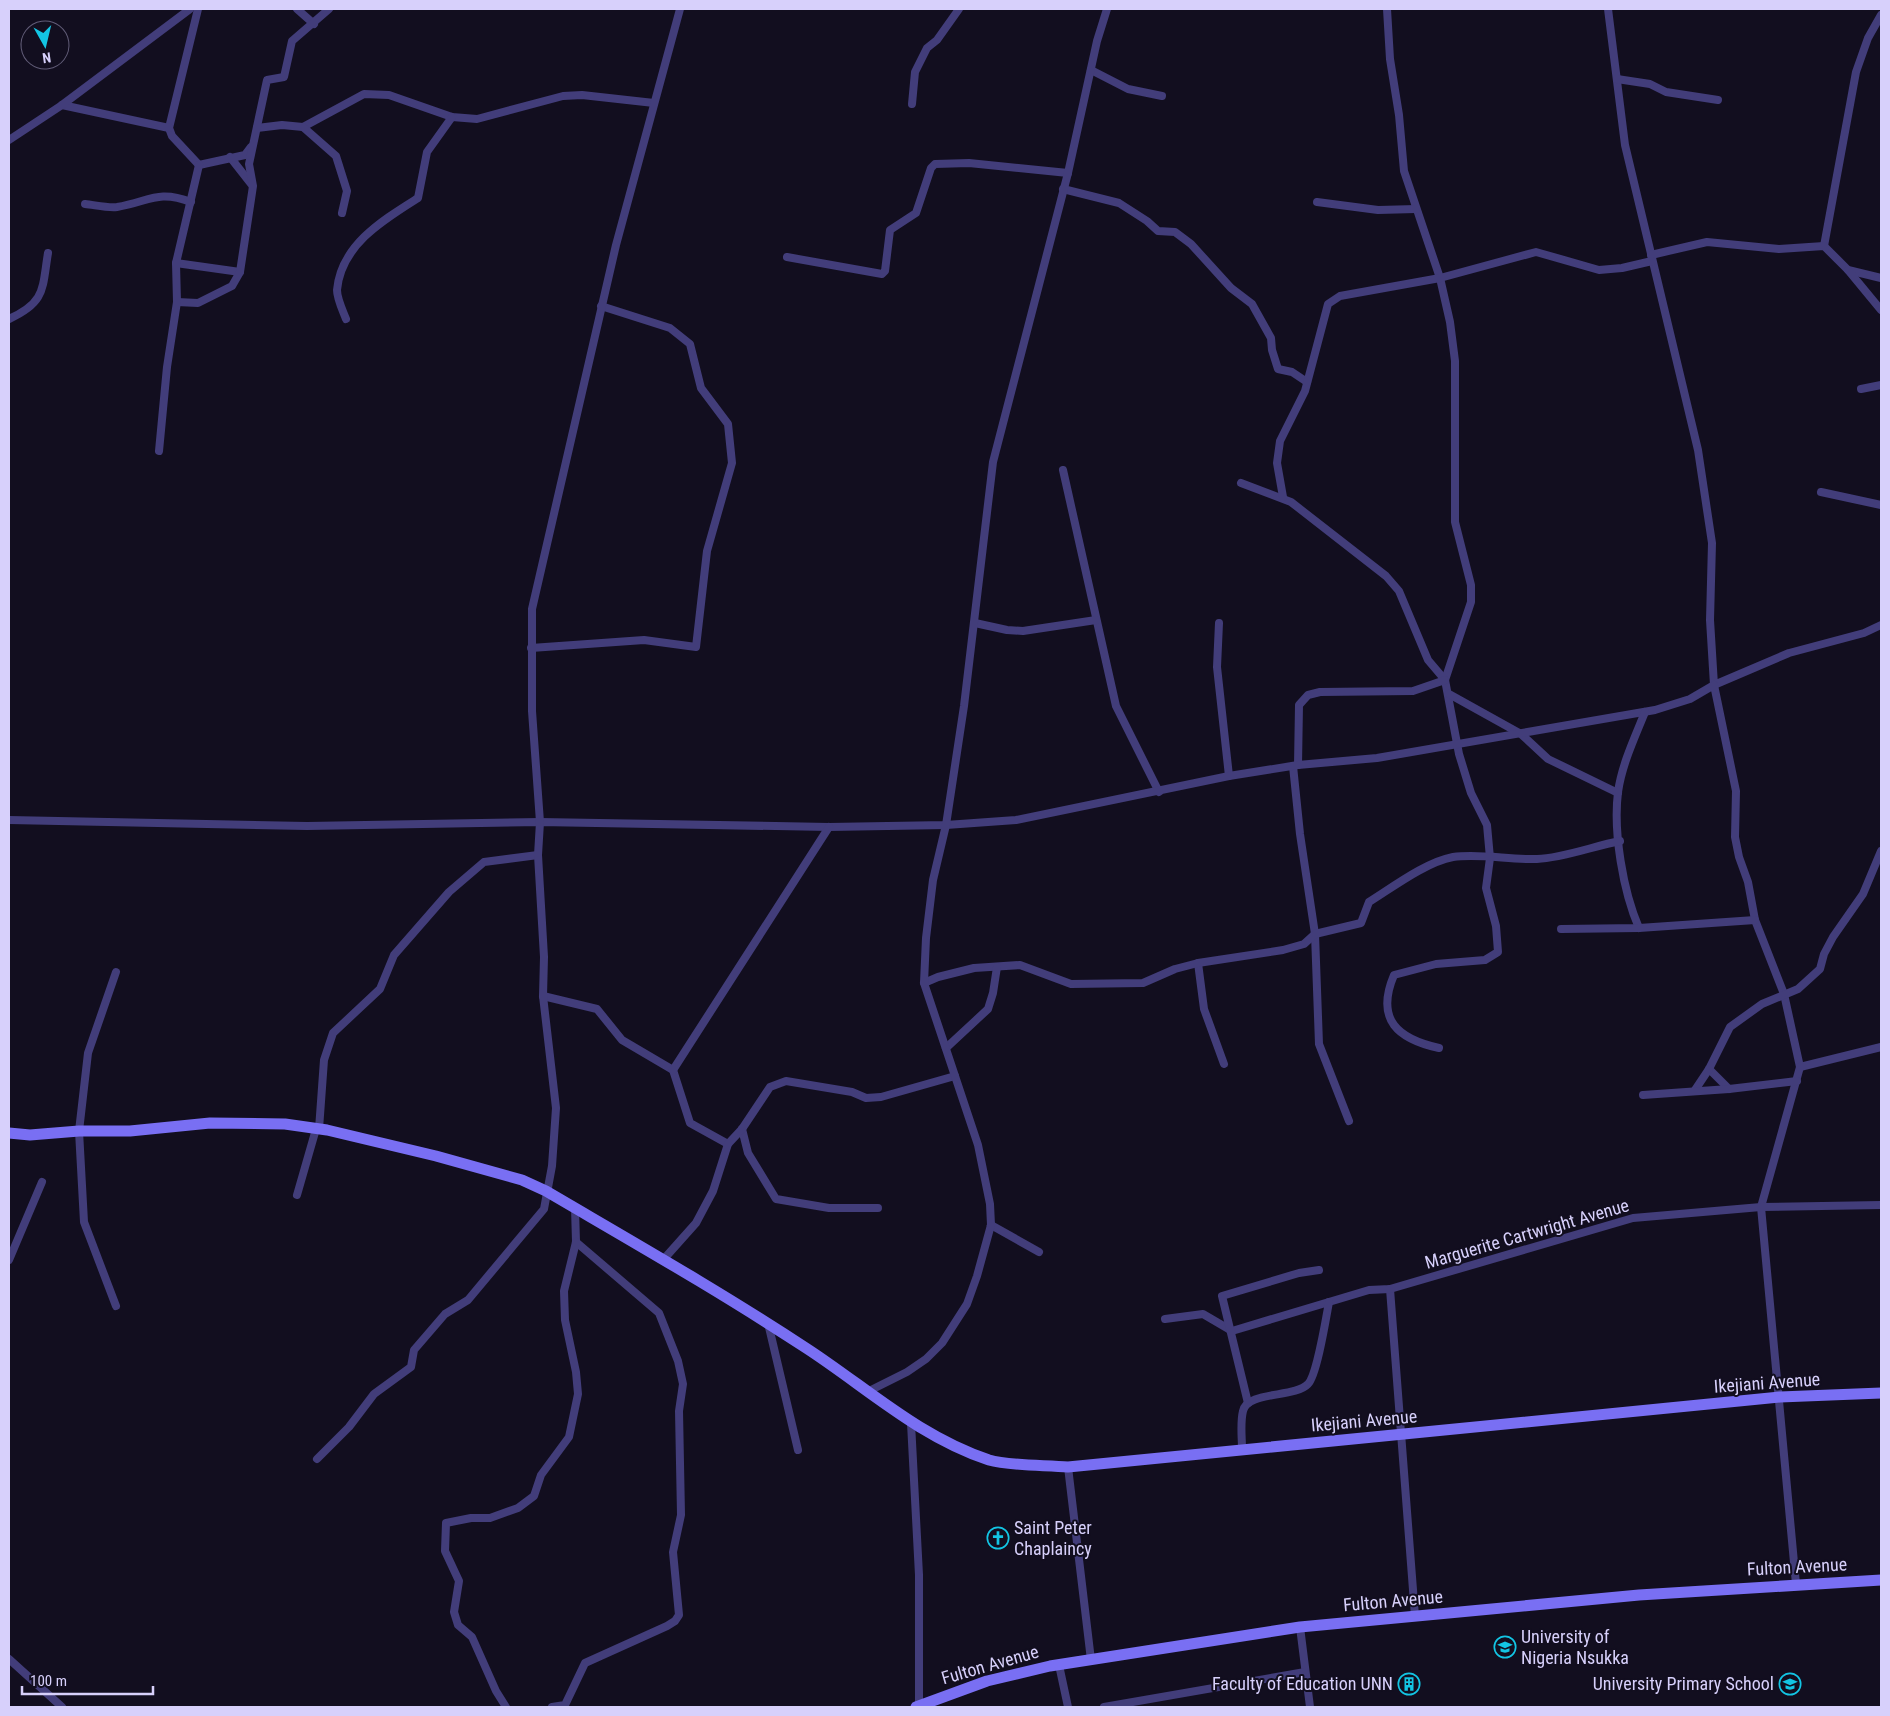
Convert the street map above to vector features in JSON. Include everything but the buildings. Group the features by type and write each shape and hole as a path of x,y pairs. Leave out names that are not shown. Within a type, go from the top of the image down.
{"street":[{"path":"9,140 62,105 190,9"},
{"path":"198,9 169,128 172,136 199,165"},
{"path":"297,9 314,24"},
{"path":"177,302 198,302 234,284 240,272 253,186 249,164 267,80 284,77 292,41 314,24 329,9"},
{"path":"317,1459 349,1427 374,1394 411,1367 414,1350 446,1314 468,1300 544,1210 552,1166 556,1108 543,996 544,957 538,855 540,822 532,711 532,608 601,306 680,9"},
{"path":"912,104 915,72 927,48 937,40 959,9"},
{"path":"868,1391 907,1372 926,1359 942,1343 967,1304 991,1225 990,1204 978,1145 924,983 933,880 946,825 975,623 993,462 1068,173 1107,9"},
{"path":"1387,9 1390,59 1399,115 1404,171 1440,278 1450,322 1455,361 1455,522 1471,585 1471,602 1445,680"},
{"path":"1608,9 1625,145 1698,450 1712,543 1710,620 1714,685 1736,791 1735,836 1755,920 1784,994 1800,1067 1761,1207 1796,1584"},
{"path":"1824,246 1856,72 1868,38 1881,15"},
{"path":"1091,70 1128,89 1162,96"},
{"path":"1617,79 1650,84 1666,92 1718,100"},
{"path":"257,128 282,125 303,126 364,94 390,95 452,118 477,119 564,96 582,95 654,103"},
{"path":"62,105 169,128"},
{"path":"346,319 337,292 344,262 381,221 418,198 427,152 452,118"},
{"path":"303,126 336,156 346,191 342,214"},
{"path":"199,165 245,155 255,138"},
{"path":"230,157 253,186"},
{"path":"787,256 882,274 885,271 890,230 916,213 931,168 935,164 969,163 1068,173"},
{"path":"159,450 167,367 177,302 176,264 199,165"},
{"path":"1063,189 1119,203 1147,220 1158,231 1175,232 1191,244 1231,288 1252,304 1257,311 1271,338 1272,350 1278,369 1292,372 1307,382"},
{"path":"85,204 116,207 147,198 173,196 191,202"},
{"path":"1318,202 1378,210 1416,209"},
{"path":"1283,498 1277,463 1280,441 1305,392 1328,304 1340,296 1440,278 1536,252 1599,270 1622,268 1707,242 1779,249 1824,246 1848,270 1881,310"},
{"path":"9,319 23,313 36,303 41,295 48,253"},
{"path":"176,264 240,272"},
{"path":"1848,270 1881,278"},
{"path":"531,648 644,640 696,647 707,551 732,463 728,424 700,388 690,344 670,328 601,306"},
{"path":"1861,389 1881,385"},
{"path":"1063,470 1116,706 1159,792"},
{"path":"1241,483 1283,498 1386,576 1399,591 1428,660 1445,680 1458,744 1471,793 1487,825 1490,858 1486,888 1496,926 1498,952 1484,960 1454,962 1416,968 1394,975 1389,987 1388,1007 1396,1028 1409,1040 1439,1048"},
{"path":"1821,492 1881,505"},
{"path":"975,623 1007,630 1023,631 1096,620"},
{"path":"1219,623 1217,666 1229,776"},
{"path":"9,820 306,826 540,822 829,827 946,825 1016,820 1159,792 1229,776 1295,765 1377,758 1645,712 1690,699 1714,685 1790,653 1864,633 1881,624"},
{"path":"1349,1121 1319,1044 1315,934 1300,834 1295,765 1300,704 1302,698 1320,692 1413,691 1445,680"},
{"path":"1449,694 1521,734 1548,759 1618,793"},
{"path":"1639,928 1625,887 1617,822 1618,793 1626,762 1645,712"},
{"path":"673,1070 829,827"},
{"path":"924,983 938,977 974,968 1020,965 1071,984 1143,983 1176,969 1283,950 1304,944 1315,934 1361,923 1369,902 1428,868 1452,858 1472,856 1539,859 1620,841"},
{"path":"1695,1090 1710,1070 1730,1027 1762,1004 1798,989 1820,969 1824,954 1833,937 1863,894 1881,851"},
{"path":"297,1195 316,1129 319,1129 324,1060 333,1033 380,989 394,955 449,892 484,862 538,855"},
{"path":"1561,929 1639,928 1755,920"},
{"path":"1198,964 1204,1009 1224,1064"},
{"path":"946,1048 988,1009 993,993 997,967"},
{"path":"116,972 88,1053 78,1131 84,1222 116,1306"},
{"path":"543,996 597,1009 622,1040 673,1070 690,1123 728,1144"},
{"path":"1800,1067 1881,1047"},
{"path":"1710,1070 1729,1089"},
{"path":"663,1260 696,1223 713,1191 728,1144 742,1129 770,1087 786,1081 852,1092 866,1098 881,1097 955,1076"},
{"path":"1643,1095 1729,1089 1797,1080"},
{"name":"Ikejiani Avenue","path":"9,1133 30,1135 78,1131 130,1131 210,1124 285,1124 319,1129 445,1158 522,1180 546,1191 768,1323 868,1391 911,1423 955,1447 991,1461 1068,1467 1242,1449 1401,1436 1780,1397 1881,1393"},
{"path":"742,1129 748,1153 776,1199 829,1208 878,1208"},
{"path":"9,1260 42,1182"},
{"name":"Marguerite Cartwright Avenue","path":"1232,1331 1369,1290 1390,1289 1633,1218 1761,1207 1881,1204"},
{"path":"506,1707 496,1691 472,1637 458,1625 454,1612 458,1581 445,1551 446,1523 471,1518 490,1518 518,1508 534,1496 541,1475 569,1437 578,1394 576,1372 565,1320 564,1291 576,1242 575,1208"},
{"path":"991,1225 1039,1252"},
{"path":"552,1707 566,1705 585,1664 667,1626 676,1621 679,1615 673,1552 681,1515 679,1411 683,1384 678,1361 659,1313 576,1242"},
{"path":"1248,1403 1222,1296 1299,1273 1319,1270"},
{"path":"1390,1289 1415,1616"},
{"path":"1242,1449 1243,1409 1248,1403 1258,1398 1300,1390 1312,1379 1329,1302"},
{"path":"1165,1319 1203,1314 1232,1331"},
{"path":"768,1323 798,1450"},
{"path":"911,1423 919,1575 917,1706"},
{"path":"1068,1467 1091,1660"},
{"name":"Fulton Avenue","path":"917,1706 987,1681 1059,1665 1300,1627 1639,1596 1796,1584 1881,1580"},
{"path":"1300,1627 1310,1707"},
{"path":"9,1659 62,1707"},
{"path":"1059,1665 1068,1707"},
{"path":"1104,1707 1305,1672"}],"place":[{"name":"Saint Peter Chaplaincy","path":"998,1538"},
{"name":"University of Nigeria Nsukka","path":"1505,1647"},
{"name":"Faculty of Education UNN","path":"1409,1684"},
{"name":"University Primary School","path":"1790,1684"}]}
